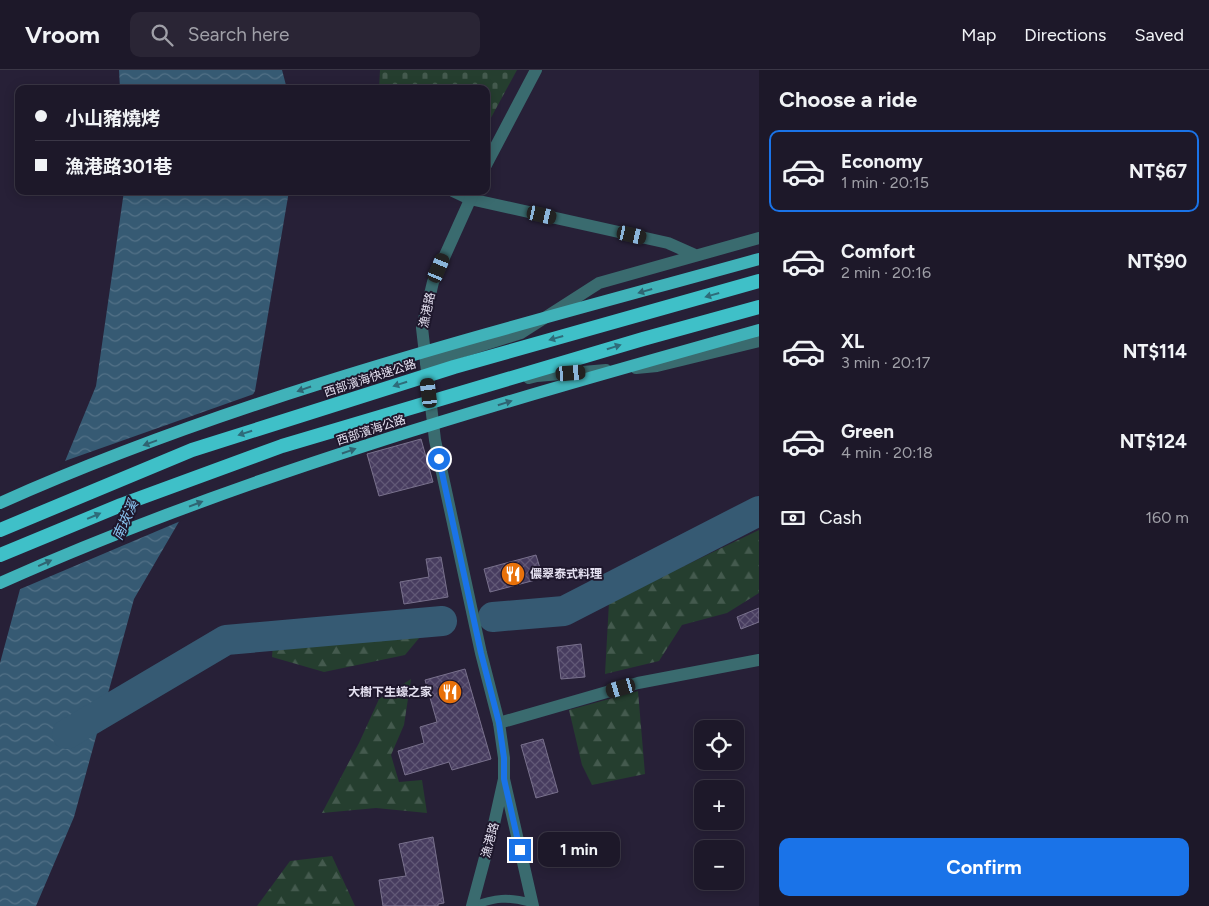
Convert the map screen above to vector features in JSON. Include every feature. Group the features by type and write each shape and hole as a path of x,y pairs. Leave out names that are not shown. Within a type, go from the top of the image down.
{"highway":[{"name":"西部濱海快速公路","path":"0,530 192,450 454,366 759,281"},
{"path":"0,555 121,505 282,446 643,338 759,307"}],"main road":[{"path":"0,503 82,468 216,419 354,372 759,259"},
{"name":"西部濱海公路","path":"0,583 60,556 217,496 375,442 573,382 759,330"}],"street":[{"path":"490,157 536,70"},
{"path":"472,195 668,243 695,255"},
{"name":"漁港路","path":"472,195 433,282 422,328 437,450 481,653 499,723 504,758 504,779 472,906"},
{"path":"426,363 521,334 598,282 759,238"},
{"path":"431,408 537,376 657,366 759,341"},
{"path":"499,723 638,683 759,660"},
{"path":"504,779 532,905"}],"lane":[{"path":"472,906 499,898 514,898 532,905"}],"green space":[{"path":"380,70 517,70 490,120 490,85 379,85"},
{"path":"759,530 759,593 727,613 682,625 659,661 605,674 609,602"},
{"path":"425,631 405,655 324,672 272,657 273,643"},
{"path":"411,679 404,725 391,755 399,782 422,780 427,813 376,808 322,813 359,743 379,699"},
{"path":"638,691 645,774 592,785 582,765 569,710"},
{"path":"332,856 355,906 257,906 290,861"}],"water":[{"path":"119,70 282,70 286,85 120,85"},
{"name":"南崁溪","path":"123,195 288,195 255,391 134,599 74,817 36,906 0,906 0,663 35,534 96,386"}],"pier":[{"path":"257,393 183,520 18,590 33,533 62,462"}],"building":[{"path":"421,439 433,482 379,496 367,454"},
{"name":"儂翠泰式料理","path":"536,555 543,578 490,592 484,569"},
{"path":"441,557 448,597 404,604 400,582 429,577 426,559"},
{"path":"759,608 759,622 741,629 737,617"},
{"path":"581,644 585,677 561,679 557,647"},
{"path":"465,669 491,759 452,770 449,762 405,775 398,751 424,743 420,727 437,722 425,680"},
{"path":"543,739 558,792 536,798 521,745"},
{"path":"433,837 444,903 438,904 438,906 383,906 379,880 406,876 399,844"}],"waterway":[{"path":"493,617 564,611 759,511"},
{"path":"67,734 226,640 442,621"}],"place":[{"name":"儂翠泰式料理","path":"513,574"},
{"name":"大樹下生蠔之家","path":"450,692"}],"route":[{"path":"439,459 481,653 499,723 504,758 504,779 520,850"}]}
